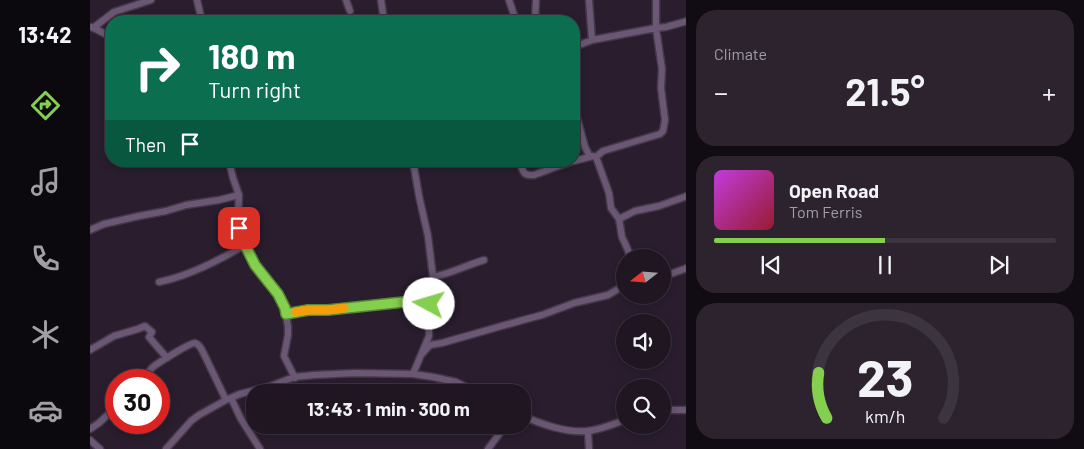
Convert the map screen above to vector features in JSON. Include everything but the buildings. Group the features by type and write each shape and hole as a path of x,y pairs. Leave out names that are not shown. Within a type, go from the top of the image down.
{"street":[{"path":"110,15 151,0"},
{"path":"197,0 201,15"},
{"path":"346,0 350,12"},
{"path":"381,0 383,15"},
{"path":"509,0 514,15"},
{"path":"535,15 536,0"},
{"path":"589,0 592,40"},
{"path":"580,160 660,134 663,131 665,120 661,88 662,69 656,28 656,0"},
{"path":"105,18 92,27 105,34"},
{"path":"580,45 592,40 656,28 666,28 686,21"},
{"path":"580,129 585,147 593,157 607,188 612,208 619,219 622,237 628,249"},
{"path":"230,167 239,195 239,228 241,237 257,268 278,294 285,308 288,335 284,356 295,378"},
{"path":"413,374 429,336 430,286 433,277 428,236 414,167"},
{"path":"522,167 525,174 534,175 556,167"},
{"path":"90,230 104,224 239,195"},
{"path":"619,219 635,211 659,206 686,196"},
{"path":"159,282 206,266 245,245"},
{"path":"433,277 441,276 484,260"},
{"path":"671,274 686,268"},
{"path":"421,355 430,345 542,315 574,303 608,295 616,291"},
{"path":"286,314 308,310 328,310 404,302 429,304"},
{"path":"90,350 114,336 145,326 152,332 149,337 167,358"},
{"path":"150,369 192,343 196,343 200,346 228,399 260,449"},
{"path":"166,449 191,421 228,399 295,378 314,375 413,374 433,376 460,384"},
{"path":"671,410 686,410"},
{"path":"90,428 105,417"},
{"path":"531,420 542,424 572,430 588,431 616,423"},
{"path":"588,431 590,449"},
{"path":"488,449 499,434"},
{"path":"90,440 100,449"}],"slow traffic":[{"path":"296,312 344,308"}],"route":[{"path":"239,228 241,237 255,265 282,300 286,314 308,310 317,311 404,302 429,304"}]}
